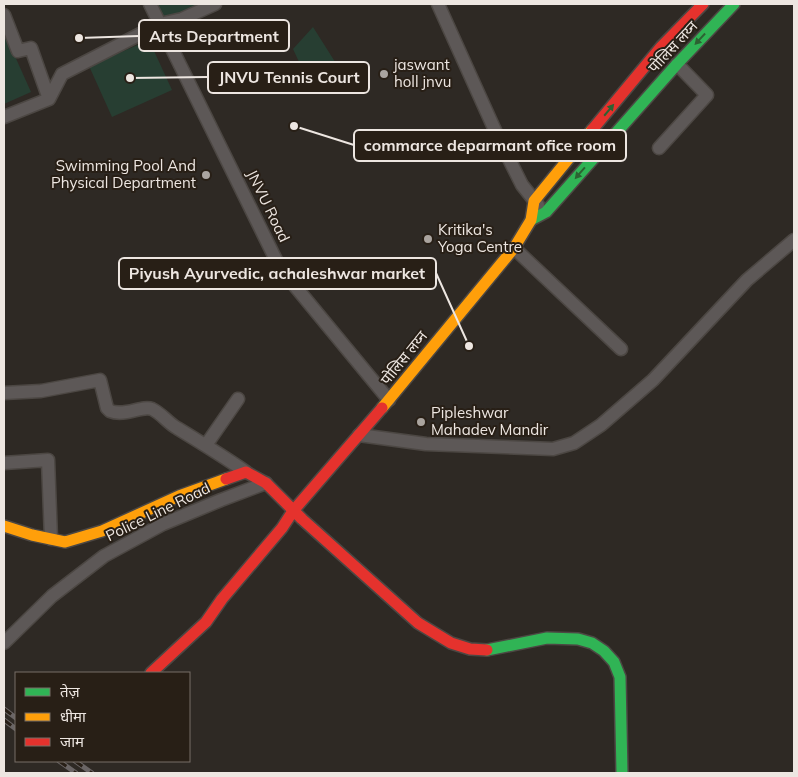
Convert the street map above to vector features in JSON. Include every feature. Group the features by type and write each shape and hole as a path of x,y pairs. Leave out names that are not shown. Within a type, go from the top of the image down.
{"street":[{"name":"JNVU Road","path":"150,4 280,268 390,400"},
{"path":"4,117 49,99 62,74 160,24 182,19 215,4"},
{"path":"438,4 498,137 522,185 534,202 546,212"},
{"name":"पोलिस लय्न","path":"152,672 206,622 222,599 282,528 293,511 390,400 514,248 531,220 534,202 661,47 704,4"},
{"name":"पोलिस लय्न","path":"531,220 546,212 677,64 734,4"},
{"path":"4,15 18,51 31,48 49,99"},
{"path":"659,148 707,95 677,64"},
{"path":"359,435 426,444 553,449 574,443 601,425 653,380 747,280 794,240"},
{"path":"514,248 621,349"},
{"path":"4,393 41,391 100,380 107,408 110,411 123,413 147,408 153,410 175,427 266,483 293,511 418,623 451,643 470,649 488,650 547,638 564,637 592,643 604,651 614,662 620,677 622,773"},
{"path":"206,445 238,399"},
{"path":"4,463 48,460 51,539"},
{"path":"4,526 65,542 102,531 179,496 246,472"},
{"name":"Police Line Road","path":"5,640 52,596 104,556 163,524 266,483"}],"green space":[{"path":"150,4 208,4 165,23"},
{"path":"313,27 344,76 313,92 293,49"},
{"path":"4,35 31,92 4,104"},
{"path":"149,40 172,90 112,117 89,66"}],"railway":[{"path":"4,709 15,717"},
{"path":"4,720 15,728"},
{"path":"60,762 76,773"},
{"path":"76,762 92,773"}],"traffic: fast":[{"path":"531,220 546,212 677,64 734,4"},
{"path":"487,650 547,638 578,639 592,643 604,651 614,662 620,677 622,773"}],"traffic: slow":[{"path":"382,408 514,248 531,220 534,201 592,130"},
{"path":"4,526 32,535 65,542 102,531 179,496 226,479"}],"traffic: jam":[{"path":"592,130 661,47 703,4"},
{"path":"152,672 206,622 222,599 282,528 293,511 382,408"},
{"path":"226,479 246,472 266,483 302,519 418,623 451,643 470,649 487,650"}],"place":[{"name":"Arts Department","path":"79,38"},
{"name":"jaswant holl jnvu","path":"384,74"},
{"name":"JNVU Tennis Court","path":"130,78"},
{"name":"commarce deparmant ofice room","path":"294,126"},
{"name":"Swimming Pool And Physical Department","path":"206,175"},
{"name":"Kritika's Yoga Centre","path":"428,239"},
{"name":"Piyush Ayurvedic, achaleshwar market","path":"469,346"},
{"name":"Pipleshwar Mahadev Mandir","path":"421,422"}]}
